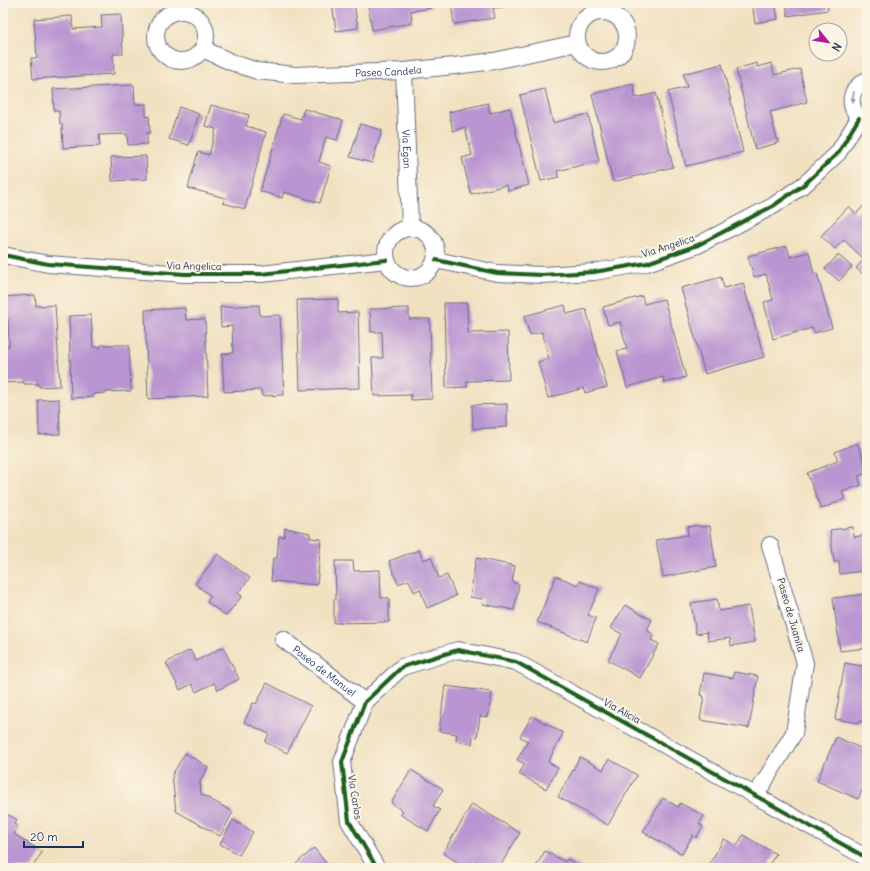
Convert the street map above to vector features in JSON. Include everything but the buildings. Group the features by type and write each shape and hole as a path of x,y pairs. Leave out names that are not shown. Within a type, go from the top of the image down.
{"street":[{"name":"Paseo Candela","path":"203,49 231,62 257,71 295,75 404,71 494,61 577,43"},
{"name":"Via Egan","path":"404,71 410,227"},
{"name":"Via Angelica","path":"436,260 497,273 542,275 594,272 647,263 698,245 773,206 806,183 838,152 863,120 853,110 852,100 854,90 861,82 867,80"},
{"path":"410,227 425,232 435,244 436,260 426,274 411,279 395,274 386,260 385,248 390,238 399,230 410,227"},
{"name":"Via Angelica","path":"3,255 48,264 185,274 261,274 386,260"},
{"name":"Paseo de Juanita","path":"756,795 794,733 805,663 770,545"},
{"name":"Paseo de Manuel","path":"283,639 366,702"},
{"name":"Via Alicia","path":"366,702 402,667 458,650 516,662 867,858"},
{"name":"Via Carlos","path":"366,702 342,762 349,821 377,868"}],"cycle path":[{"path":"436,260 497,273 542,275 594,272 647,263 698,245 773,206 806,183 838,153 859,118"},
{"path":"3,255 48,264 185,274 261,274 386,260"},
{"path":"377,868 349,821 342,762 365,702 402,667 458,650 516,662 867,858"}]}
